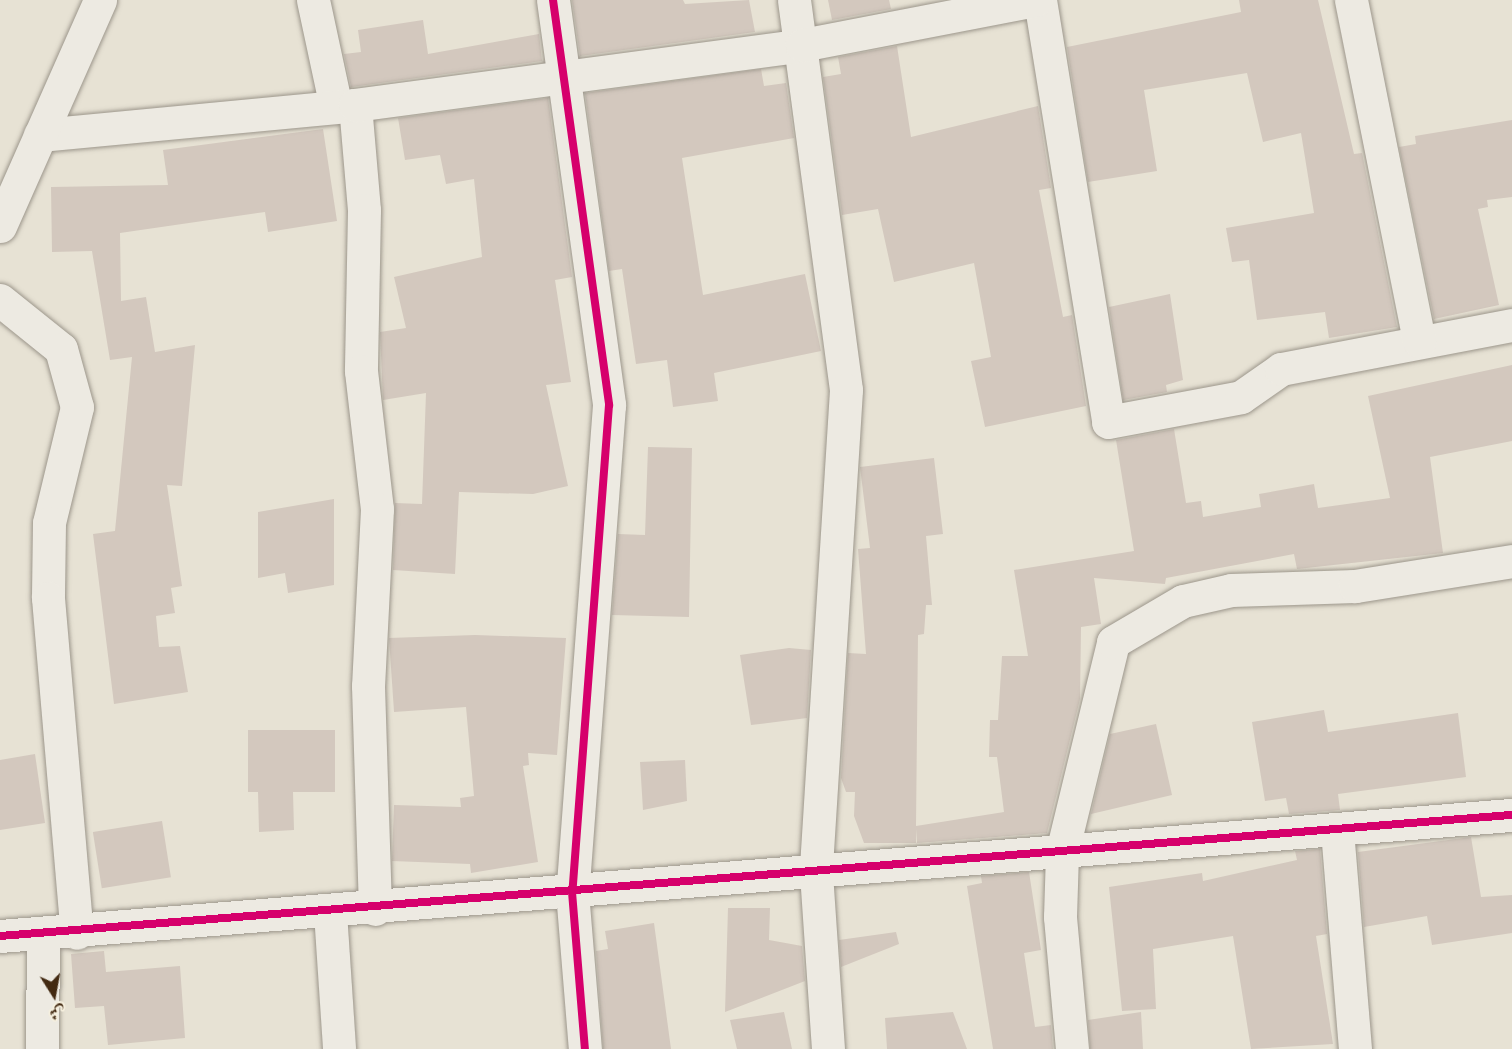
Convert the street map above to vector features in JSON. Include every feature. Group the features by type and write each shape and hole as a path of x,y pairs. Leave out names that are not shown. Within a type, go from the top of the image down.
{"street":[{"path":"0,226 100,0"},
{"path":"313,0 345,106 364,210 362,370 377,509 368,686 375,909"},
{"path":"553,0 609,405 572,892 585,1049"},
{"path":"795,0 846,390 816,873 828,1049"},
{"path":"40,135 345,106 802,45 1038,0 1108,422 1241,397 1281,369 1512,325"},
{"path":"1351,0 1419,341"},
{"path":"0,300 61,349 76,407 50,523 48,598 77,933"},
{"path":"1072,1049 1060,917 1062,852 1113,642 1142,621 1183,601 1231,590 1355,586 1512,561"},
{"path":"0,936 77,933 1512,815"},
{"path":"1337,830 1355,1049"},
{"path":"330,912 339,1049"},
{"path":"42,1049 43,935"}],"building":[{"path":"572,0 683,0 685,4 749,0 755,32 580,56"},
{"path":"828,0 889,0 891,9 832,20"},
{"path":"1239,0 1318,0 1354,154 1362,153 1397,327 1329,338 1325,312 1257,320 1249,260 1232,262 1226,228 1314,213 1301,133 1263,142 1247,73 1144,90 1157,171 1088,182 1067,47 1241,12"},
{"path":"423,20 428,54 539,34 542,61 351,87 344,54 361,52 358,30"},
{"path":"897,46 911,137 1038,106 1051,188 1039,190 1063,317 1072,315 1086,406 985,427 971,361 991,357 974,263 894,282 878,209 842,215 823,77 841,74 838,57"},
{"path":"761,69 764,86 786,83 794,138 682,158 703,295 805,274 821,351 714,373 718,401 673,407 667,360 636,364 622,269 609,271 585,93"},
{"path":"548,98 572,277 555,280 571,382 546,385 568,486 533,494 459,492 455,574 393,570 395,503 422,504 426,393 383,400 380,332 406,328 394,277 482,257 474,179 446,184 440,155 405,160 398,118"},
{"path":"1512,120 1512,197 1487,200 1488,207 1478,209 1499,305 1434,319 1399,147 1416,144 1415,136"},
{"path":"323,129 337,221 268,232 265,212 120,233 121,301 146,297 155,352 195,345 182,486 167,485 182,586 171,588 175,613 156,616 159,647 180,646 188,692 114,704 93,534 115,531 132,357 110,360 92,251 52,252 51,187 168,185 163,150"},
{"path":"1170,294 1183,380 1166,385 1167,392 1123,400 1109,307"},
{"path":"1512,365 1512,441 1430,457 1443,553 1297,569 1294,554 1166,578 1165,584 1094,578 1101,624 1081,627 1080,699 1047,833 917,843 916,829 916,843 864,843 854,816 855,792 846,792 841,778 848,653 866,654 858,549 870,548 860,467 934,458 943,534 926,536 932,605 926,605 924,634 918,635 916,826 1004,812 997,757 989,757 990,720 998,720 1002,656 1028,656 1014,570 1134,551 1116,440 1174,429 1186,503 1201,501 1203,517 1261,507 1259,494 1314,484 1318,508 1390,498 1368,396"},
{"path":"648,447 692,448 689,617 612,615 618,534 645,535"},
{"path":"334,499 334,585 288,593 285,573 258,578 258,512"},
{"path":"475,635 566,638 557,755 528,753 529,765 523,766 538,862 471,873 470,864 392,861 394,805 461,807 460,798 474,796 466,707 394,712 389,638"},
{"path":"789,648 811,650 807,718 751,725 740,655"},
{"path":"1324,710 1328,732 1458,713 1466,777 1338,794 1340,810 1289,814 1286,798 1265,801 1252,722"},
{"path":"1156,724 1172,795 1091,814 1110,734"},
{"path":"248,730 335,730 335,792 293,792 294,830 259,832 258,792 248,792"},
{"path":"35,754 45,823 0,830 0,760"},
{"path":"685,760 687,801 643,810 640,762"},
{"path":"162,821 171,877 102,888 93,832"},
{"path":"1471,837 1481,897 1512,895 1512,933 1432,945 1427,916 1364,927 1358,852"},
{"path":"1320,849 1327,934 1316,936 1333,1044 1251,1049 1233,936 1153,949 1156,1009 1122,1011 1109,887 1202,873 1203,881 1297,860 1295,851"},
{"path":"1029,872 1041,950 1024,953 1035,1027 1051,1025 1053,1049 993,1049 967,886 982,883 981,876"},
{"path":"728,908 770,908 769,940 802,946 805,981 725,1012"},
{"path":"654,923 671,1049 603,1049 596,951 608,949 605,931"},
{"path":"896,932 899,944 841,967 839,940"},
{"path":"104,951 106,972 180,966 185,1038 108,1045 104,1006 75,1008 71,954"},
{"path":"784,1012 792,1049 737,1049 730,1020"},
{"path":"953,1012 967,1049 887,1049 885,1018"},
{"path":"1141,1012 1143,1049 1090,1049 1088,1020"}],"cycle path":[{"path":"553,0 609,405 572,892 585,1049"},
{"path":"0,936 1512,815"}]}
